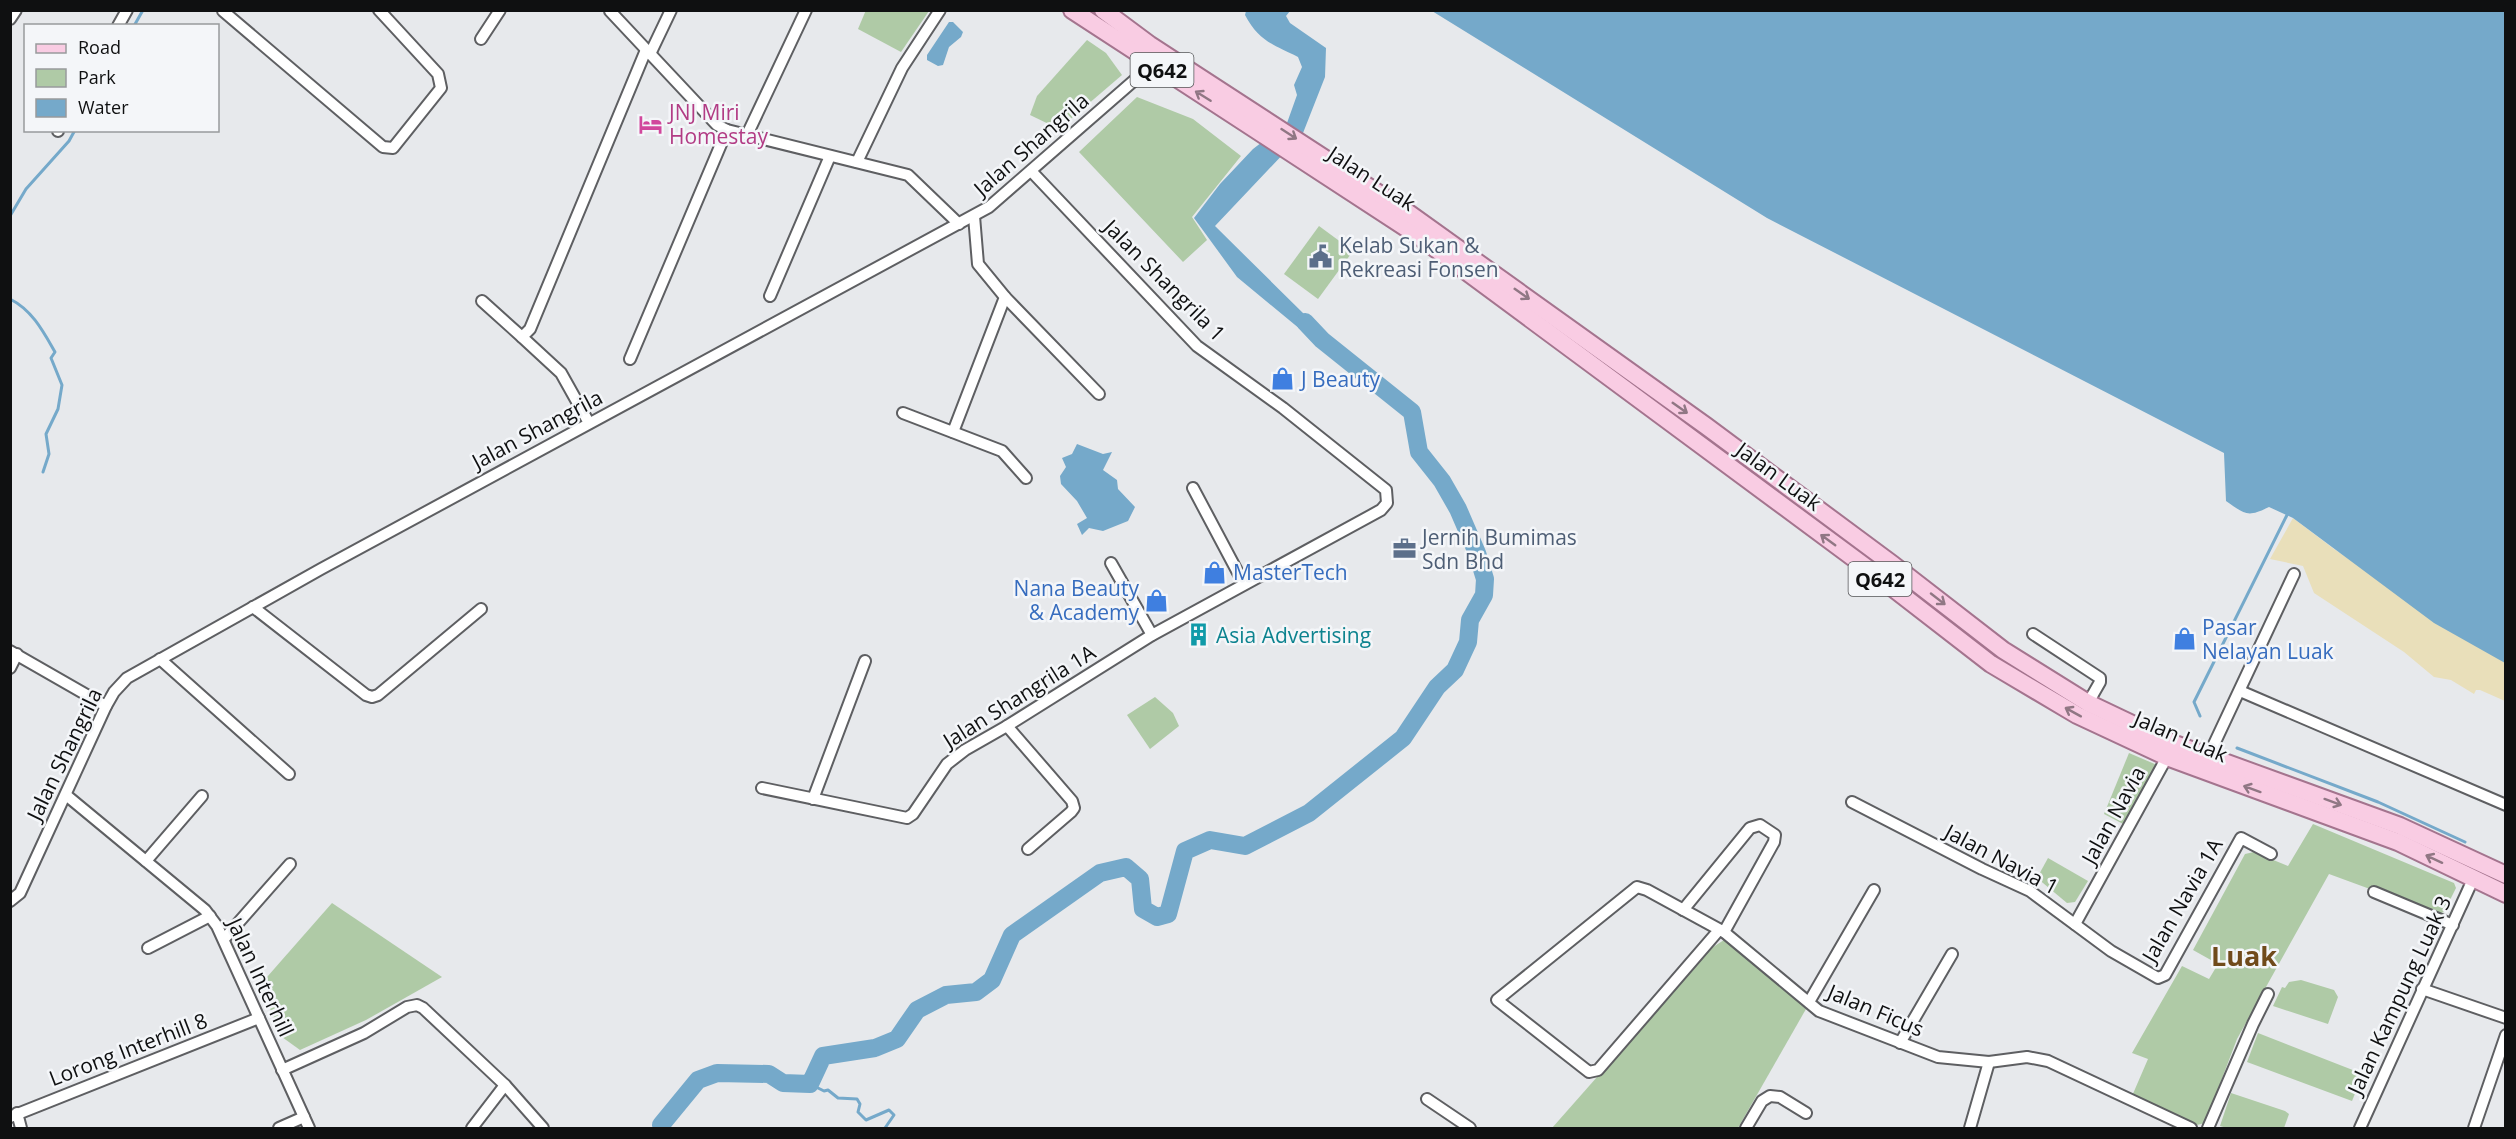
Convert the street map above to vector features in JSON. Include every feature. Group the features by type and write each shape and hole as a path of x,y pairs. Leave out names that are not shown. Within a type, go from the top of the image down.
{"main road":[{"name":"Jalan Luak","path":"1072,10 1153,64 1257,122"},
{"name":"Jalan Luak","path":"1103,10 1257,122 1425,225 1823,513 2002,650 2088,703 2172,743 2400,826 2505,875"},
{"name":"Jalan Luak","path":"1314,159 1867,568 1932,621 1991,664 2068,710 2167,757 2398,842 2505,894"},
{"path":"1823,513 1869,557 1870,563 1867,568"},
{"path":"1892,564 1887,573 1889,581 1932,621"}],"street":[{"path":"10,20 16,10"},
{"path":"119,24 127,10"},
{"path":"223,11 283,64 383,147 389,149 393,148 441,88 441,82 438,74 379,10"},
{"path":"481,39 500,10"},
{"path":"522,337 530,329 648,52 671,10"},
{"path":"747,135 806,10"},
{"path":"857,162 902,68 940,10"},
{"path":"610,11 717,125 727,130 908,175 959,224"},
{"name":"Jalan Shangrila","path":"10,901 20,893 106,706 114,692 127,678 589,423 996,203 1153,64"},
{"path":"630,358 727,130"},
{"path":"771,296 830,156"},
{"name":"Jalan Shangrila 1","path":"1032,172 1197,346 1283,408 1386,490 1388,498"},
{"path":"974,216 978,264 1005,297 1099,394"},
{"path":"953,432 1005,297"},
{"path":"482,301 561,373 589,423"},
{"path":"903,413 1002,451 1026,478"},
{"path":"1193,488 1244,584"},
{"name":"Jalan Shangrila 1A","path":"762,788 907,818 913,814 947,764 965,750 1152,635 1381,510 1388,498"},
{"path":"1111,563 1152,635"},
{"path":"2208,757 2294,574"},
{"path":"254,607 366,695 372,697 378,695 481,609"},
{"path":"2033,634 2100,678 2088,703"},
{"path":"10,668 14,653 106,706"},
{"path":"160,659 289,774"},
{"path":"813,799 865,661"},
{"path":"2240,691 2505,805"},
{"path":"1007,726 1072,801 1074,808 1028,849"},
{"name":"Jalan Navia","path":"2075,924 2167,757"},
{"name":"Jalan Interhill","path":"66,795 210,916 224,939 309,1128"},
{"path":"146,861 202,796"},
{"name":"Jalan Navia 1","path":"1852,802 2030,891 2111,951 2158,978"},
{"path":"1683,910 1750,828 1760,825 1775,835 1774,842 1722,931"},
{"name":"Jalan Navia 1A","path":"2158,978 2165,975 2241,838 2271,854"},
{"path":"224,939 290,864"},
{"name":"Jalan Kampung Luak 3","path":"2364,1127 2422,989 2474,877"},
{"name":"Jalan Ficus","path":"1722,931 1599,1070 1594,1072 1589,1072 1497,1000 1637,887 1647,890 1722,931 1819,1011 1938,1057 1989,1062 2027,1057 2048,1061 2191,1128"},
{"path":"1809,1002 1874,890"},
{"path":"2374,892 2453,925"},
{"path":"148,948 210,916"},
{"path":"1900,1043 1952,954"},
{"path":"2422,989 2505,1018"},
{"path":"2208,1128 2268,994"},
{"path":"282,1070 364,1033 407,1007 417,1005 423,1008 505,1085 543,1128"},
{"name":"Lorong Interhill 8","path":"14,1115 260,1018"},
{"path":"2474,1128 2505,1035"},
{"path":"1970,1128 1989,1062"},
{"path":"472,1128 505,1085"},
{"path":"1746,1128 1762,1101 1770,1096 1780,1097 1806,1113"},
{"path":"1427,1099 1456,1124 1470,1128"},
{"path":"14,1115 21,1128"},
{"path":"279,1128 304,1117"}],"green space":[{"path":"866,10 929,11 901,52 858,29"},
{"path":"1087,40 1106,53 1122,75 1059,129 1030,115 1037,96"},
{"path":"1137,97 1193,119 1241,156 1192,217 1207,240 1183,262 1079,152"},
{"path":"1319,226 1353,251 1318,299 1284,274"},
{"path":"1155,697 1173,713 1179,726 1150,749 1127,715"},
{"path":"2129,753 2157,765 2125,825 2104,814"},
{"path":"2313,824 2454,883 2456,888 2444,912 2438,914 2329,874 2237,1039 2205,1123 2197,1125 2132,1096 2148,1059 2132,1053 2182,966 2209,979 2218,964 2193,950 2245,854 2254,852 2288,866"},
{"path":"2048,858 2088,881 2075,902 2067,903 2037,878"},
{"path":"332,903 442,977 366,1020 300,1050 282,1037 260,985"},
{"path":"1724,940 1801,1001 1806,1009 1738,1128 1552,1128 1710,949"},
{"path":"2301,980 2334,990 2338,997 2328,1024 2273,1006 2282,987 2285,988 2289,982"},
{"path":"2258,1033 2363,1074 2352,1101 2247,1062"},
{"path":"2231,1093 2285,1111 2289,1114 2284,1128 2220,1126"}],"sand":[{"path":"2293,518 2334,549 2505,663 2505,701 2480,690 2476,690 2474,694 2451,680 2434,677 2404,652 2314,593 2303,566 2270,559"}],"water":[{"path":"1246,11 1290,11 1286,16 1290,23 1326,48 1325,77 1303,133 1215,226 1305,315 1322,340 1306,334 1237,277 1194,218 1220,184 1253,149 1287,123 1297,95 1294,85 1302,67 1298,57 1273,45 1261,36 1250,24 1245,15"},
{"path":"1432,11 2505,11 2505,663 2434,623 2293,518 2269,507 2256,513 2246,513 2226,501 2224,453 1767,218"},
{"path":"949,22 953,22 963,32 961,37 949,47 943,65 938,66 927,60 927,55"},
{"path":"1077,444 1103,454 1112,452 1103,470 1117,480 1118,489 1135,507 1128,521 1103,531 1089,528 1082,535 1077,524 1087,518 1077,501 1061,484 1060,476 1066,467 1062,458 1072,454"}],"waterway":[{"path":"135,24 143,10"},
{"path":"10,216 26,189 69,141 74,132"},
{"path":"10,299 31,315 46,336 55,352 51,358 62,385 58,409 46,434 49,454 43,472"},
{"path":"661,1125 698,1080 717,1073 769,1074 783,1083 810,1084 823,1056 875,1048 897,1039 917,1010 946,995 976,992 992,980 1012,935 1100,873 1126,867 1140,879 1143,909 1157,917 1168,914 1185,851 1210,840 1245,846 1309,813 1403,738 1437,687 1455,670 1468,642 1470,620 1484,595 1485,579 1477,553 1458,509 1442,481 1419,452 1412,412 1322,340 1305,322"},
{"path":"2200,716 2194,702 2287,515"},
{"path":"2237,748 2378,802 2465,842"},
{"path":"810,1084 824,1091 828,1090 838,1098 857,1099 860,1104 858,1112 866,1120 889,1110 894,1115 885,1128"}],"place":[{"name":"JNJ Miri Homestay","path":"651,124"},
{"name":"Kelab Sukan & Rekreasi Fonsen","path":"1321,257"},
{"name":"J Beauty","path":"1283,379"},
{"name":"Jernih Bumimas Sdn Bhd","path":"1404,549"},
{"name":"MasterTech","path":"1215,572"},
{"name":"Nana Beauty & Academy","path":"1157,600"},
{"name":"Asia Advertising","path":"1198,635"},
{"name":"Pasar Nelayan Luak","path":"2184,639"}],"district":[{"name":"Luak","path":"2244,955"}]}
